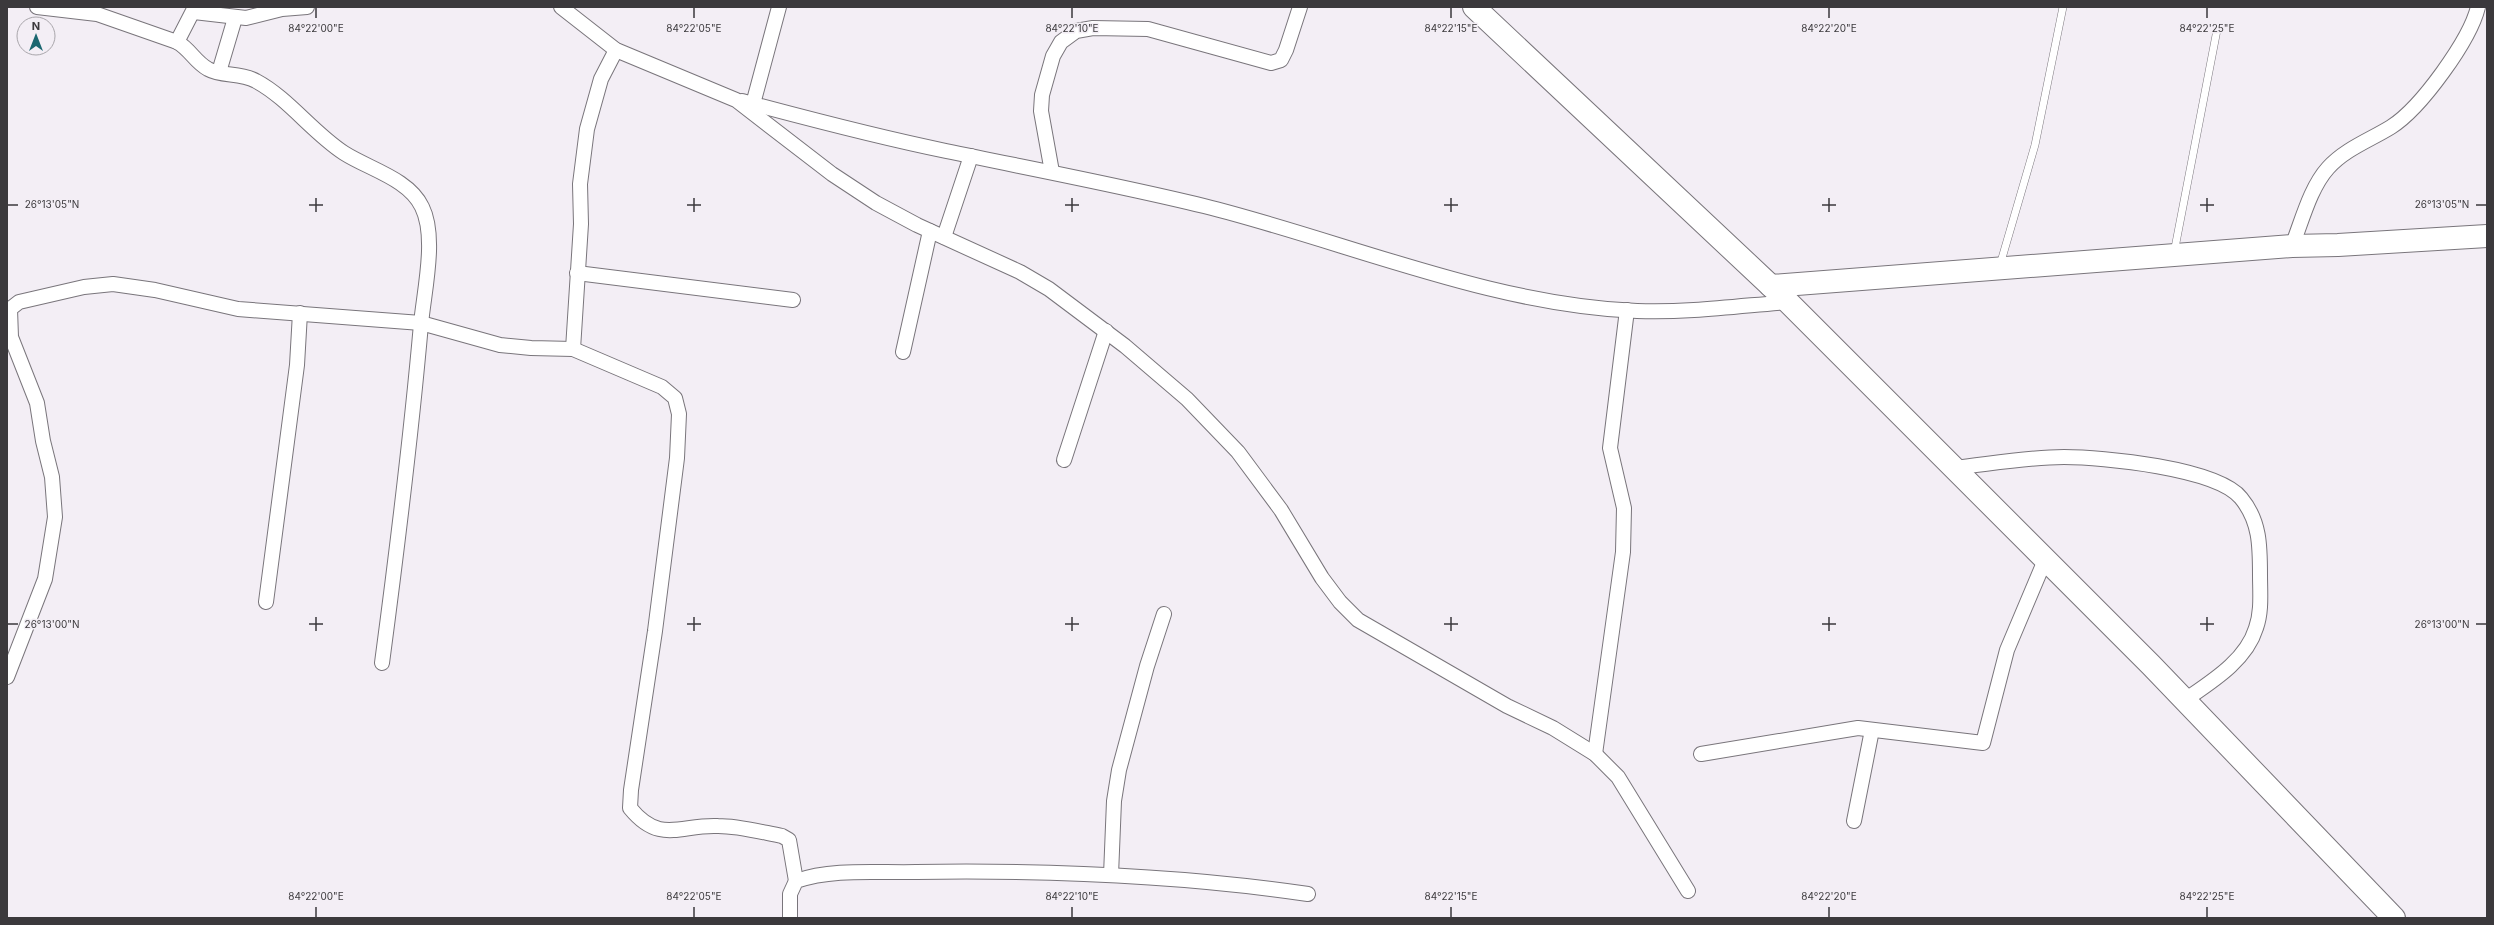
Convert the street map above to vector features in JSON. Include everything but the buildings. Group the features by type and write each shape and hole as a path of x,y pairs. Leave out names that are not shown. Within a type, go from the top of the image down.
{"main road":[{"path":"1474,7 1788,302 2185,700 2394,918"},
{"path":"1771,286 2292,246 2338,245 2487,236"}],"street":[{"path":"37,7 97,14 177,42 186,47 201,65 220,72 245,75 265,86 330,144 400,184 416,196 427,221 427,266 382,663"},
{"path":"177,42 195,9 235,18 255,17 282,9 307,7"},
{"path":"561,7 616,50 736,100 855,131 1052,172 1226,211 1394,264 1499,290 1591,307 1627,310 1709,309 1788,302"},
{"path":"753,104 779,7"},
{"path":"1052,172 1041,111 1042,95 1053,56 1061,42 1076,31 1093,28 1148,29 1271,63 1281,60 1286,50 1300,7"},
{"path":"2292,246 2310,198 2327,169 2348,151 2393,126 2423,97 2469,33 2478,7"},
{"path":"220,72 235,18"},
{"path":"573,349 581,224 580,184 587,129 601,79 616,50"},
{"path":"736,100 832,174 876,203 930,231 1020,272 1049,289 1106,331 1187,399 1238,452 1281,510 1322,578 1340,602 1358,620 1508,706 1553,728 1595,754 1618,777 1688,891"},
{"path":"944,237 970,156"},
{"path":"903,352 930,231"},
{"path":"577,273 793,300"},
{"path":"7,677 45,579 55,517 52,477 43,441 38,403 11,337 10,309 19,302 38,296 84,286 113,284 163,291 238,309 421,323 500,345 531,348 573,349 662,387 675,398 679,414 677,458 655,630 631,790 630,808 648,825 664,831 678,831 707,826 719,826 782,836 789,840 792,847 796,881 790,894 790,918"},
{"path":"1595,754 1623,552 1624,508 1610,448 1627,310"},
{"path":"266,602 297,365 300,313"},
{"path":"1064,460 1106,331"},
{"path":"1953,468 2065,457 2124,461 2182,471 2217,482 2240,496 2253,515 2260,543 2260,608 2256,630 2240,656 2222,673 2185,700"},
{"path":"1701,754 1858,728 1983,743 2007,650 2045,560"},
{"path":"1111,875 1113,808 1119,770 1147,666 1164,614"},
{"path":"1854,821 1872,730"},
{"path":"796,881 829,874 856,873 961,872 1111,875 1220,882 1308,894"}],"lane":[{"path":"1999,269 2035,145 2063,7"},
{"path":"2173,255 2217,30"}]}
